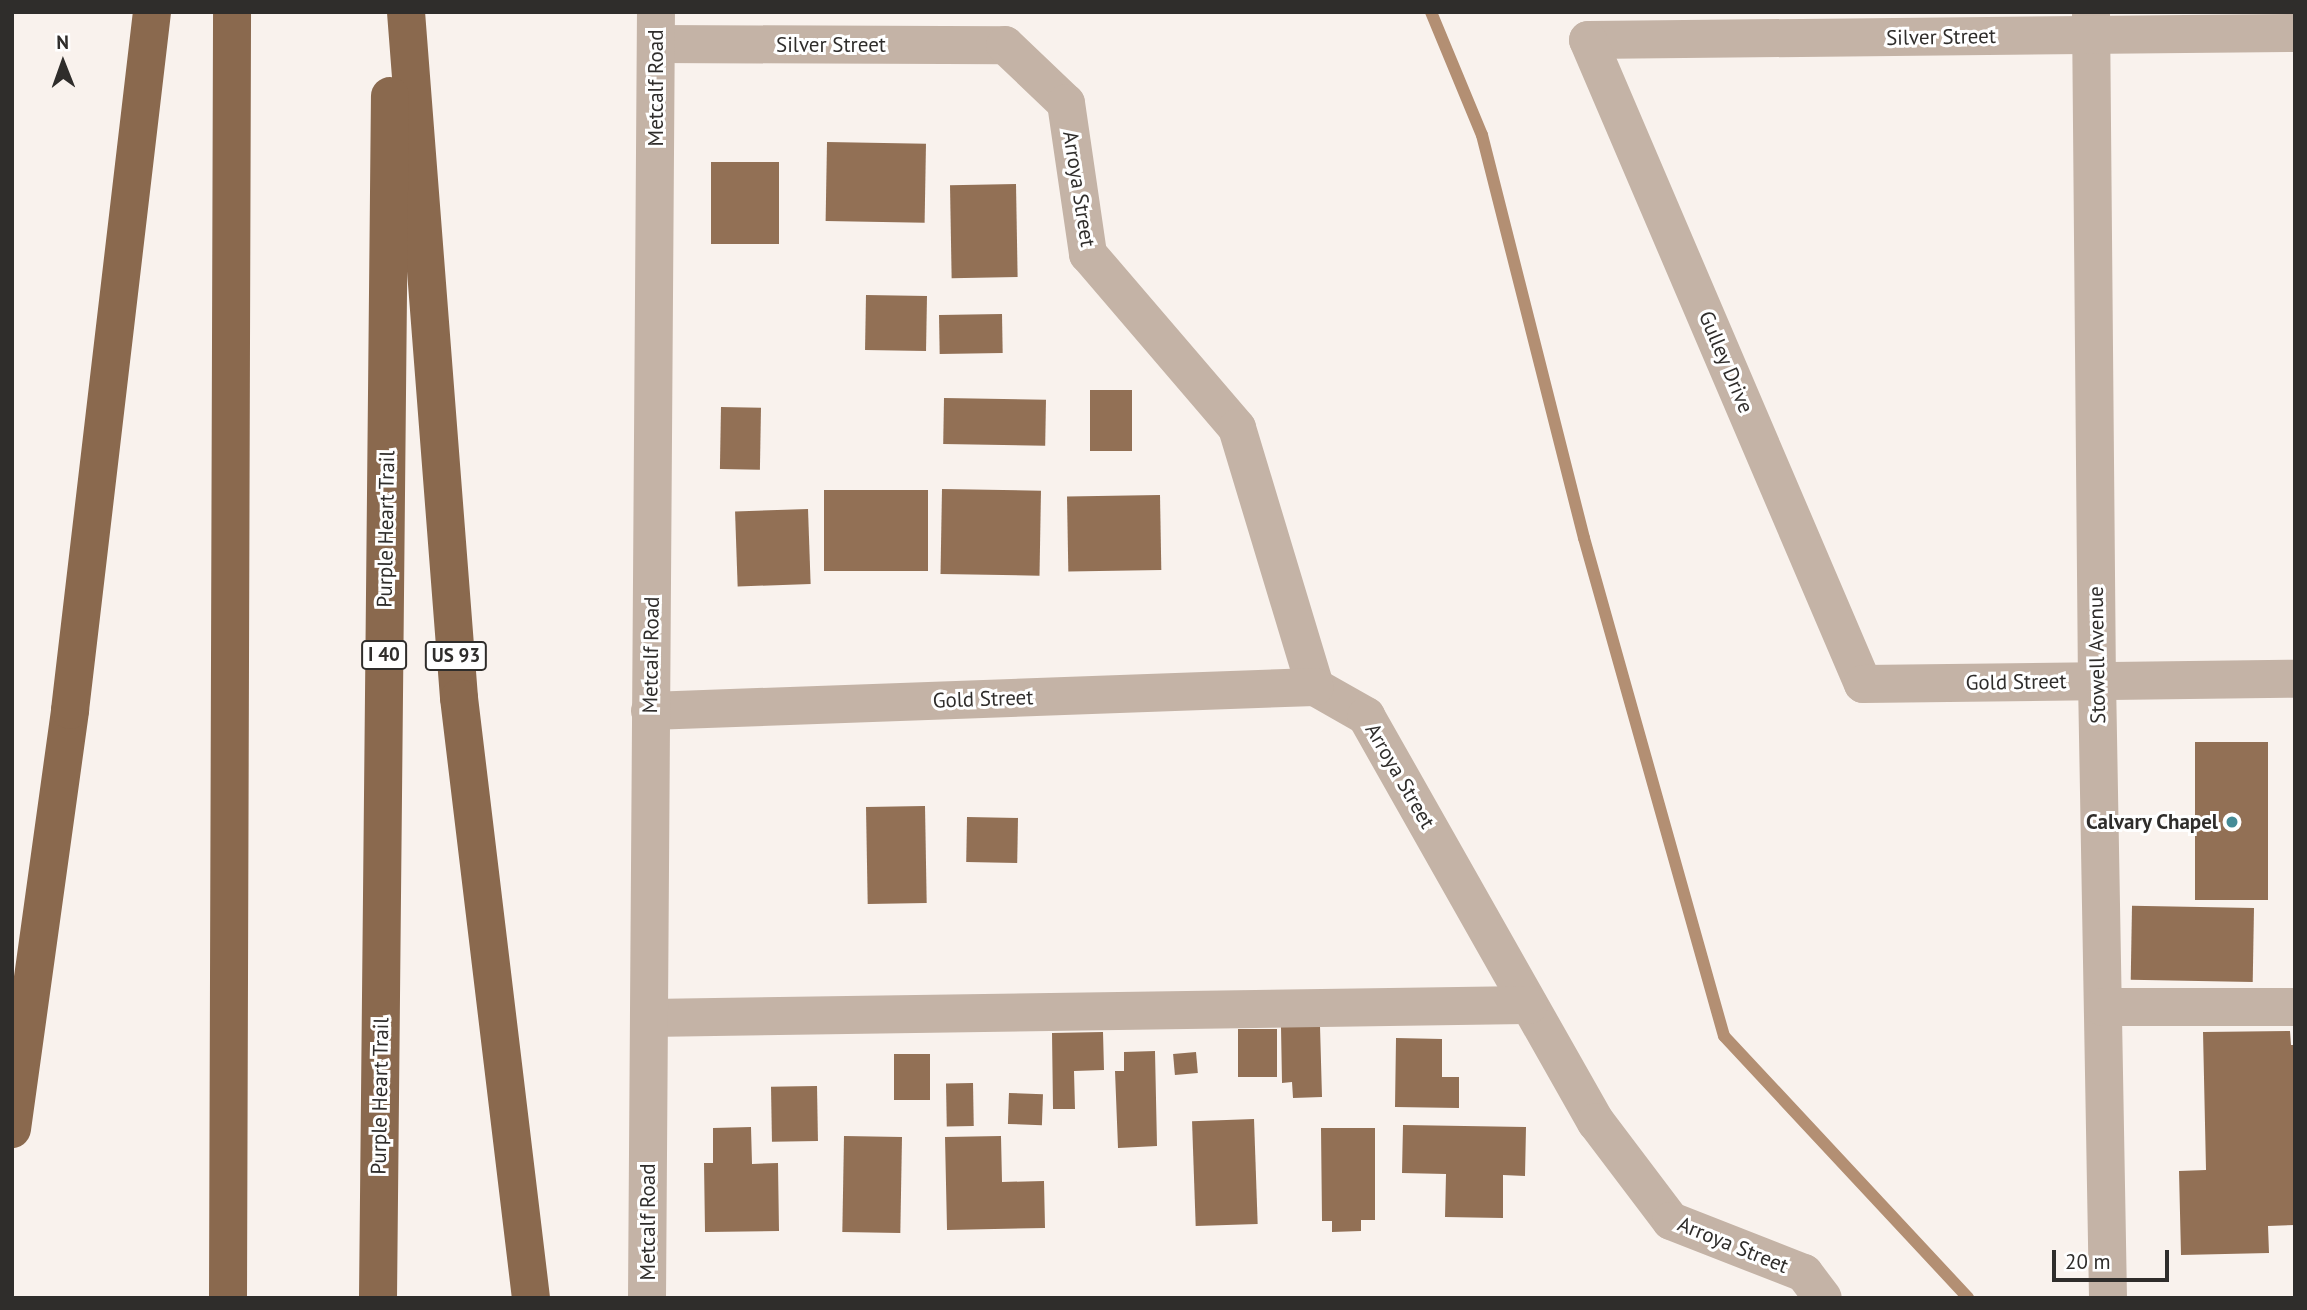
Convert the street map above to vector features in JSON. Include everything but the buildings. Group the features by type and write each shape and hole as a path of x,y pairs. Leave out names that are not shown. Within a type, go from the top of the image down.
{"highway":[{"path":"12,1129 70,710 152,12"},
{"path":"228,1298 232,12"},
{"name":"Purple Heart Trail","path":"378,1298 391,12"},
{"name":"US 93","path":"406,12 459,698 531,1298"}],"street":[{"name":"Silver Street","path":"1588,40 2092,24 2295,33"},
{"name":"Stowell Avenue","path":"2092,24 2097,680 2108,1298"},
{"name":"Silver Street","path":"656,28 1005,46"},
{"name":"Metcalf Road","path":"647,1298 656,28"},
{"name":"Gulley Drive","path":"1588,40 1863,684"},
{"name":"Arroya Street","path":"1005,46 1066,103 1088,254 1237,428 1315,687 1366,716 1596,1122 1671,1221 1804,1273 1823,1298"},
{"name":"Gold Street","path":"1863,684 2295,679"},
{"name":"Gold Street","path":"650,710 1315,687"},
{"path":"649,1018 1530,1005"},
{"path":"2103,1007 2295,1007"}],"waterway":[{"path":"1431,12 1482,135 1584,538 1724,1036 1968,1298"}],"place":[{"name":"Calvary Chapel","path":"2232,822"}]}
